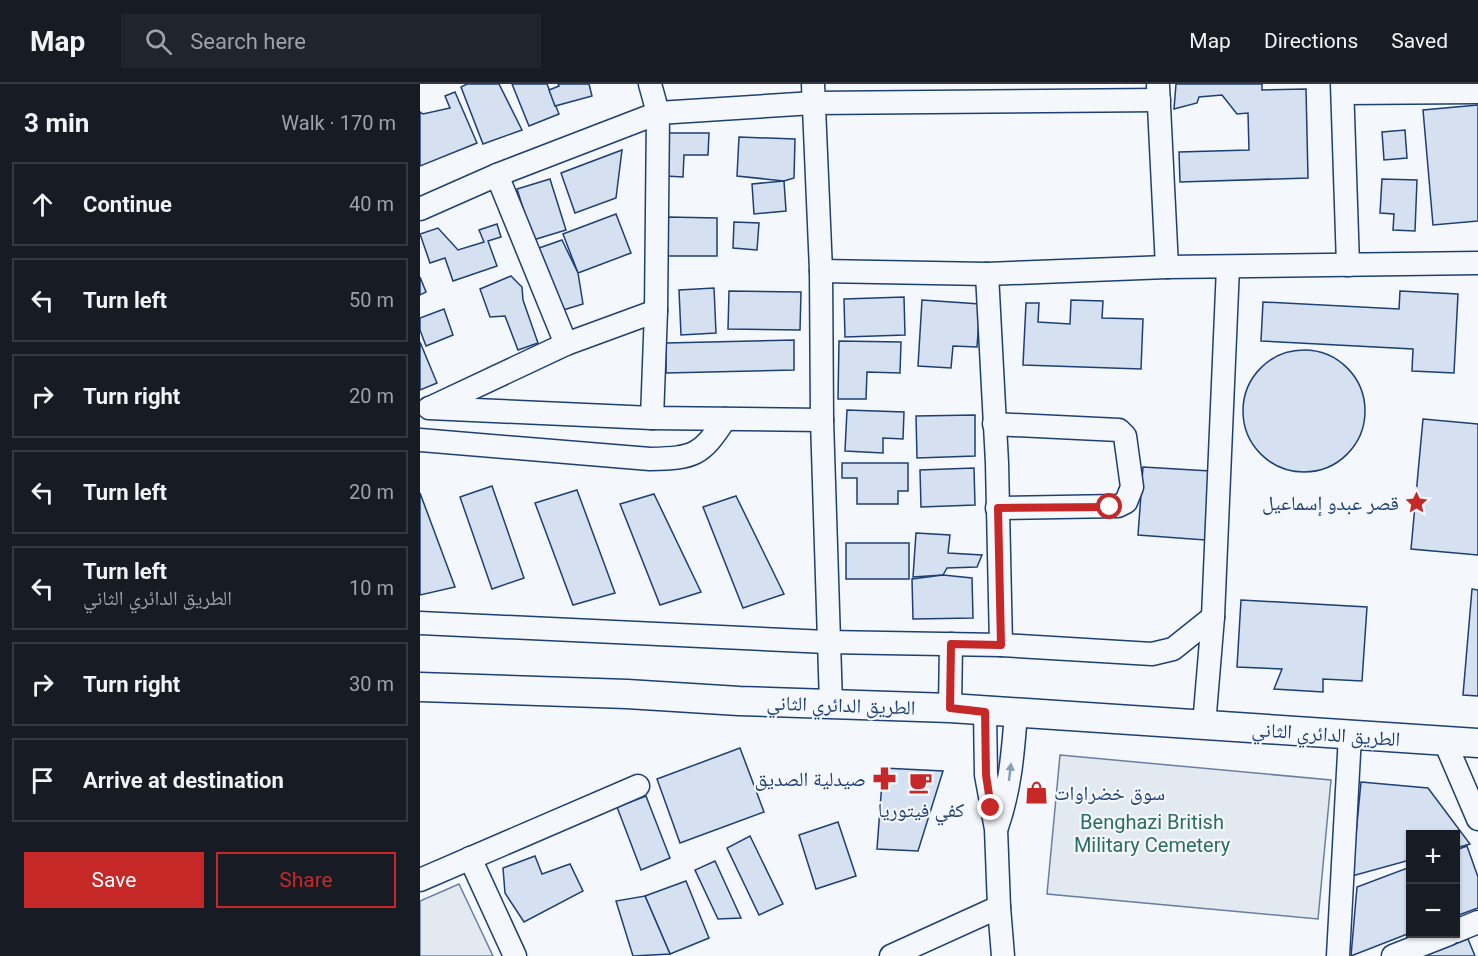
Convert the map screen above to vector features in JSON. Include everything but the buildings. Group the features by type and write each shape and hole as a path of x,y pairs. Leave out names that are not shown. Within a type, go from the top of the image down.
{"main road":[{"name":"الطريق الدائري الثاني","path":"420,687 950,708 1478,743"}],"street":[{"path":"650,84 658,113 657,311 652,418"},
{"path":"1348,265 1342,88 1478,92"},
{"path":"420,209 497,175 658,113 813,94 1158,92 1167,267"},
{"path":"813,94 821,272 827,642 831,704"},
{"path":"497,175 566,344"},
{"path":"821,272 987,274 1167,267 1478,263"},
{"path":"1204,725 1213,617 1228,267"},
{"path":"987,274 998,508 1001,645"},
{"path":"425,410 566,344 657,311"},
{"path":"425,410 652,418 822,420"},
{"path":"420,440 650,459 680,459 698,452 710,443 725,419"},
{"path":"994,424 1119,430 1125,436 1131,487 1126,502 1118,506 998,508"},
{"path":"420,623 827,642 1001,645 1152,654 1173,649 1213,617"},
{"path":"950,708 951,644"},
{"path":"985,712 986,775 996,829 1003,956"},
{"path":"996,829 1005,803 1010,777 1016,713"},
{"path":"1338,956 1350,735"},
{"path":"1445,742 1478,819"},
{"path":"420,880 638,786"},
{"path":"470,858 515,956"},
{"path":"891,956 999,907"},
{"path":"1460,929 1478,922"},
{"path":"1393,956 1437,938"}],"green space":[{"name":"Benghazi British Military Cemetery","path":"1060,755 1331,780 1318,919 1047,894"},
{"path":"459,884 493,956 420,956 420,901"}],"place":[{"name":"قصر عبدو إسماعيل","path":"1417,503"},
{"name":"صيدلية الصديق","path":"884,779"},
{"name":"كفي فيتوريا","path":"921,782"},
{"name":"سوق خضراوات","path":"1036,793"}],"route":[{"path":"991,808 986,775 985,712 950,708 951,644 1001,645 998,508 1110,507"}]}
